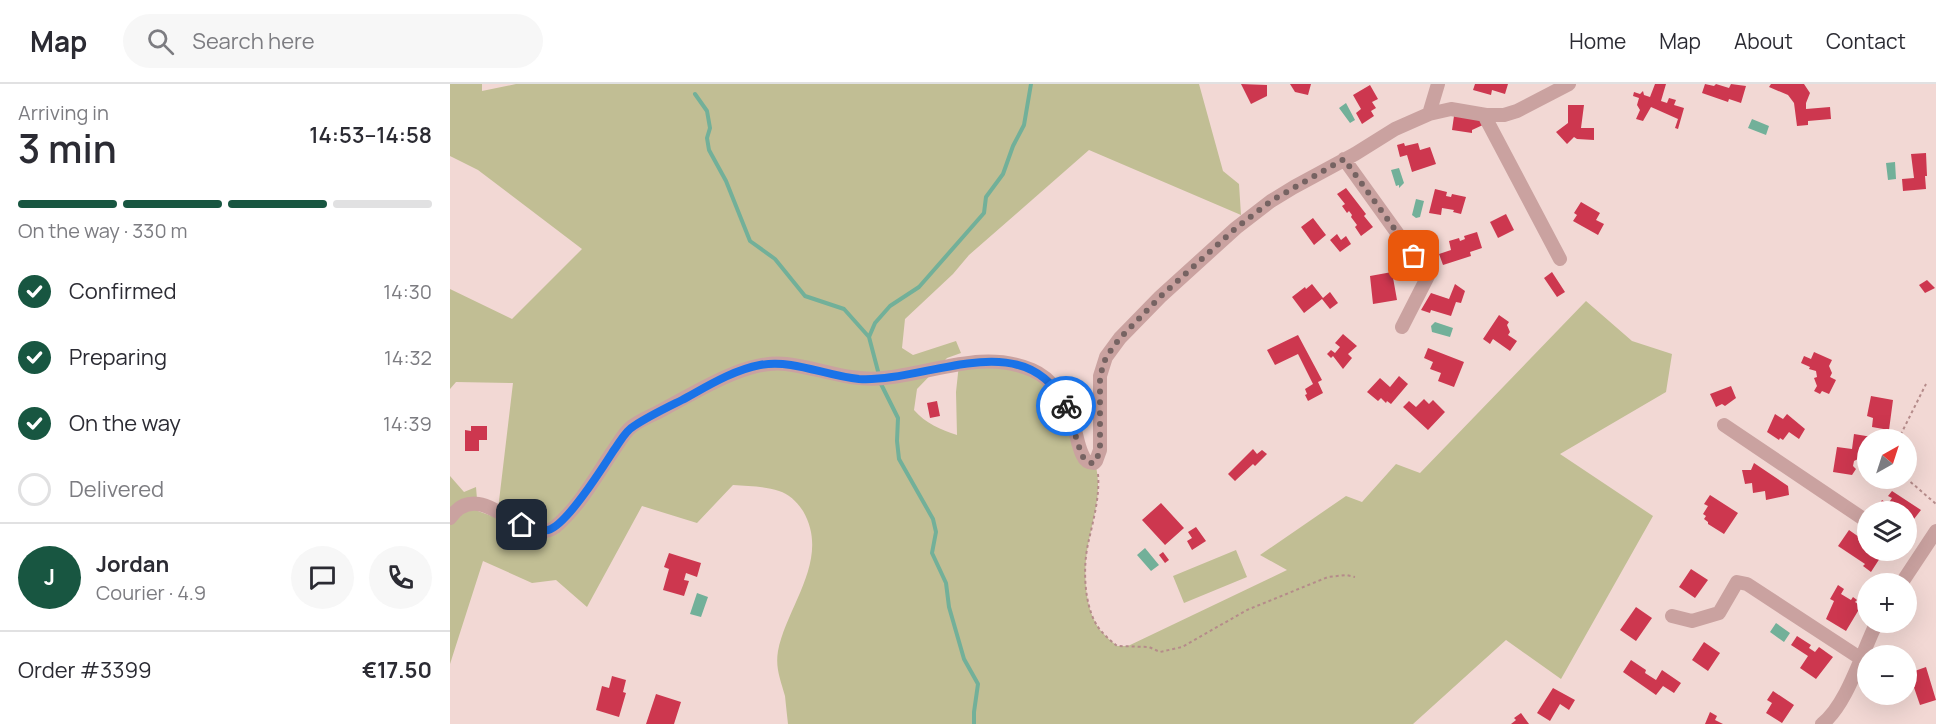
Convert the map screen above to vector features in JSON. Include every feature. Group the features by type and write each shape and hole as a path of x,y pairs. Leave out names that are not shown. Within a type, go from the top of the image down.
{"street":[{"path":"1429,114 1438,84"},
{"path":"450,518 461,506 480,503 522,525 550,530 574,507 630,427 719,380 759,365 784,363 848,377 880,378 981,362 1004,362 1032,370 1056,388 1073,423 1082,456 1089,463 1095,463 1100,450 1099,387 1102,365 1120,338 1160,297 1236,228 1271,201 1395,129 1429,114 1451,109 1484,115 1504,115 1517,111 1569,84"},
{"path":"1484,115 1560,259"},
{"path":"1344,159 1428,276 1402,327"},
{"path":"1724,425 1857,515"},
{"path":"1908,573 1936,531"},
{"path":"1672,616 1692,621 1719,613 1737,582 1747,584 1857,656"},
{"path":"1822,724 1829,718 1843,697 1857,665"}],"path":[{"path":"1904,429 1926,384"},
{"path":"1095,463 1099,476 1088,546 1087,594 1095,621 1101,631 1117,646 1149,647 1160,652 1182,647 1247,610 1328,577 1346,575 1355,577"},
{"path":"1917,488 1936,504"}],"shaded area":[{"path":"450,84 482,84 482,91 516,84 1199,84 1223,171 1239,184 1241,215 1089,150 969,255 953,274 905,319 902,348 913,355 956,341 961,353 947,358 917,389 914,410 928,422 945,431 957,435 956,392 959,364 990,361 1046,379 1082,456 1095,463 1098,494 1086,555 1086,589 1095,621 1102,632 1117,646 1128,646 1287,570 1260,555 1346,496 1362,502 1396,464 1420,473 1586,301 1632,341 1672,354 1666,392 1560,454 1653,516 1561,679 1506,640 1413,724 788,724 777,657 783,634 810,564 812,547 810,529 803,511 789,496 774,489 750,486 733,485 697,523 642,506 587,607 556,580 532,583 483,561 450,664 450,476 464,492 476,487 478,511 497,518 513,383 456,382 450,389 450,289 512,319 582,249 478,170 450,156"},
{"path":"1346,103 1355,120 1350,123 1339,108"},
{"path":"1752,119 1769,126 1766,135 1748,128"},
{"path":"1895,162 1896,179 1888,180 1886,163"},
{"path":"1399,168 1404,183 1399,188 1399,185 1396,186 1391,170"},
{"path":"1416,199 1424,201 1420,217 1416,218 1412,215"},
{"path":"1435,322 1453,328 1450,337 1432,332 1431,326"},
{"path":"1145,548 1159,565 1151,571 1137,555"},
{"path":"1236,550 1247,577 1184,603 1173,576"},
{"path":"697,593 708,597 701,617 690,614"},
{"path":"1776,623 1790,633 1784,642 1770,632"}],"building":[{"path":"1241,84 1267,85 1267,96 1251,104"},
{"path":"1290,84 1311,84 1308,95 1295,92"},
{"path":"1475,84 1508,84 1505,94 1492,90 1491,95 1473,90"},
{"path":"1655,84 1666,84 1661,101 1667,103 1669,98 1676,100 1674,105 1684,108 1678,129 1675,128 1678,119 1651,107 1643,121 1636,119 1640,110 1637,105 1639,98 1633,96 1634,92 1640,94 1643,91 1644,95 1650,97"},
{"path":"1705,84 1714,86 1716,84 1729,88 1731,84 1746,86 1741,103 1729,99 1728,102 1702,93"},
{"path":"1771,84 1804,84 1810,93 1806,109 1830,107 1831,119 1808,121 1808,125 1797,126 1794,103 1788,95 1769,87"},
{"path":"1370,85 1378,99 1372,102 1376,108 1371,111 1374,116 1362,124 1356,113 1361,109 1353,95"},
{"path":"1568,105 1584,105 1581,128 1594,128 1594,140 1574,137 1567,144 1556,132 1568,123"},
{"path":"1454,116 1483,119 1485,124 1472,130 1472,133 1452,130"},
{"path":"1404,143 1405,146 1418,143 1420,150 1430,147 1436,164 1412,172 1407,155 1400,157 1397,145"},
{"path":"1926,153 1926,189 1903,191 1902,179 1914,178 1911,154"},
{"path":"1346,188 1373,227 1361,236 1355,227 1357,225 1352,215 1349,211 1347,213 1342,206 1345,204 1337,194"},
{"path":"1435,189 1447,192 1446,196 1451,197 1452,194 1466,197 1461,214 1442,208 1441,215 1429,213"},
{"path":"1581,202 1600,213 1596,220 1604,224 1598,235 1573,221 1577,215 1574,213"},
{"path":"1506,214 1514,230 1498,238 1490,222"},
{"path":"1313,218 1326,235 1314,245 1301,227"},
{"path":"1477,232 1482,248 1470,252 1471,256 1443,265 1439,254 1451,250 1449,241 1459,238 1460,241 1465,239 1464,236"},
{"path":"1337,234 1341,240 1346,236 1351,244 1340,252 1330,240"},
{"path":"1392,272 1397,300 1373,304 1370,276"},
{"path":"1552,272 1565,292 1557,297 1544,278"},
{"path":"1927,280 1935,288 1925,293 1919,285"},
{"path":"1312,284 1323,298 1330,292 1338,303 1330,309 1322,299 1304,313 1292,297"},
{"path":"1455,284 1465,291 1461,303 1456,302 1451,316 1431,310 1430,313 1421,310 1431,293 1449,299"},
{"path":"1499,315 1509,322 1508,335 1517,341 1510,351 1493,339 1490,344 1483,339"},
{"path":"1343,334 1357,346 1348,354 1352,358 1343,369 1333,356 1331,358 1327,354 1331,350 1335,353 1340,347 1335,343"},
{"path":"1298,335 1322,380 1318,382 1323,393 1308,401 1305,389 1313,384 1298,354 1275,365 1267,350"},
{"path":"1428,348 1464,362 1454,387 1438,381 1441,373 1430,369 1433,362 1424,358"},
{"path":"1814,352 1832,360 1829,366 1832,373 1830,377 1836,380 1829,394 1814,391 1817,386 1814,378 1817,377 1816,371 1801,363 1804,356 1811,359"},
{"path":"1399,376 1408,384 1391,404 1381,398 1378,401 1367,392 1380,378 1390,387"},
{"path":"1731,386 1736,398 1725,406 1722,404 1716,407 1710,394"},
{"path":"1871,396 1893,400 1889,429 1872,427 1873,418 1867,416"},
{"path":"1424,399 1429,404 1433,400 1445,412 1428,430 1403,407 1409,401 1416,407"},
{"path":"937,401 940,416 930,418 927,403"},
{"path":"1775,414 1783,419 1787,414 1805,429 1799,439 1789,432 1783,440 1780,438 1779,440 1767,432"},
{"path":"471,426 487,426 487,440 479,440 479,451 465,451 465,430 471,431"},
{"path":"1854,434 1857,434 1857,460 1853,466 1856,469 1852,475 1833,472 1837,447 1852,449"},
{"path":"1253,449 1257,454 1262,450 1267,454 1235,481 1228,474"},
{"path":"1754,463 1788,486 1789,495 1766,500 1765,491 1753,493 1752,483 1745,484 1742,470 1751,470"},
{"path":"1892,491 1907,501 1890,501 1892,498 1888,496"},
{"path":"1710,495 1738,513 1724,534 1704,519 1706,516 1703,514 1708,506 1704,504"},
{"path":"1161,503 1184,528 1165,545 1142,520"},
{"path":"1196,527 1206,541 1192,550 1187,541 1192,538 1188,532"},
{"path":"1849,530 1857,536 1857,559 1838,546"},
{"path":"1163,552 1169,560 1165,563 1159,555"},
{"path":"669,553 701,563 697,577 686,573 684,580 689,581 684,596 663,590 669,569 664,567"},
{"path":"1860,561 1878,561 1871,572 1863,566 1865,564"},
{"path":"1691,569 1708,580 1695,598 1679,587"},
{"path":"1838,585 1844,589 1841,594 1851,600 1853,597 1857,600 1855,602 1857,613 1846,631 1826,619 1834,601 1830,599"},
{"path":"1636,607 1652,618 1636,641 1620,630"},
{"path":"1797,636 1811,645 1809,648 1815,652 1819,647 1833,657 1816,679 1800,668 1808,656 1791,645"},
{"path":"1704,642 1720,653 1708,671 1692,660"},
{"path":"1631,660 1656,680 1662,670 1681,683 1674,693 1663,686 1656,695 1623,672"},
{"path":"1926,667 1936,700 1920,705 1917,696 1917,670"},
{"path":"612,676 626,680 623,692 626,693 619,717 596,710 602,686 609,688"},
{"path":"1553,688 1575,700 1569,710 1560,704 1550,721 1537,713"},
{"path":"1773,691 1794,705 1782,723 1766,713 1772,703 1767,700"},
{"path":"656,694 681,702 674,724 646,724"},
{"path":"1710,712 1717,716 1715,720 1723,724 1705,724"},
{"path":"1521,713 1529,724 1511,724 1516,720 1514,718"}],"waterway":[{"path":"879,375 869,337 875,323 890,306 919,287 984,213 986,197 1003,174 1013,146 1024,125 1031,84"},
{"path":"695,94 707,111 710,128 707,138 709,150 726,181 750,241 775,259 805,296 844,309 869,337"},
{"path":"880,382 898,418 899,459 933,519 936,532 932,553 946,583 949,607 964,659 978,684 974,724"}],"way so far":[{"path":"1066,406 1082,456 1089,463 1094,463 1100,450 1099,409 1102,365 1120,338 1160,297 1236,228 1271,201 1344,159 1414,256"}],"route":[{"path":"522,525 542,530 555,527 574,507 630,427 719,380 759,365 784,363 859,379 885,378 959,364 1004,362 1022,366 1040,374 1056,388 1066,406"}]}
